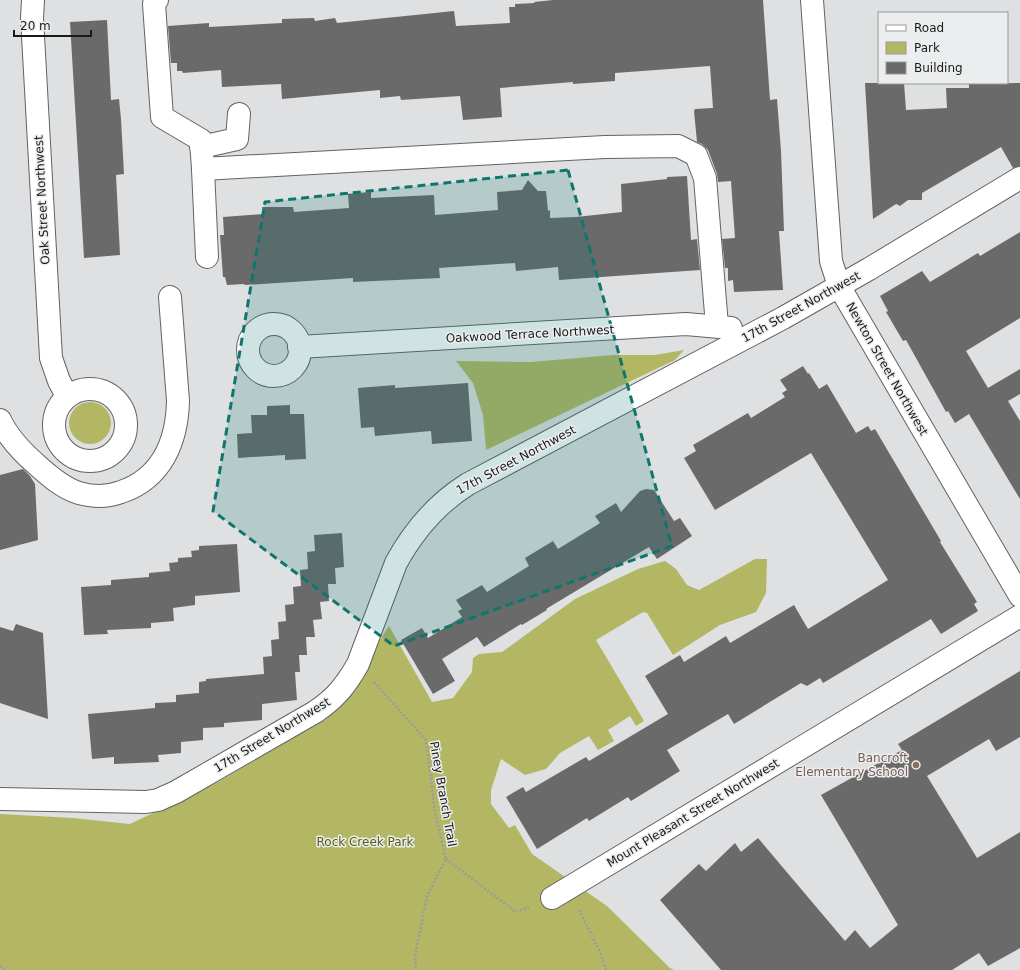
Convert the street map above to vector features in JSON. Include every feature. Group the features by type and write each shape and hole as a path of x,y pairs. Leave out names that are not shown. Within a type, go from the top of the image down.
{"street":[{"name":"Oak Street Northwest","path":"33,0 33,26 51,358 59,381 67,396"},
{"path":"157,0 154,4 162,117 200,140 203,170 207,257"},
{"name":"Newton Street Northwest","path":"812,0 831,261 839,286 1020,596"},
{"path":"201,147 237,139 239,114"},
{"path":"203,170 604,146 678,146 696,155 705,178 717,326"},
{"name":"17th Street Northwest","path":"0,799 146,802 158,800 182,789 329,703 347,683 358,664 396,563 403,550 428,515 447,498 468,484 760,331 839,286 1020,178"},
{"path":"0,420 16,444 30,459 46,473 79,493 97,496 113,495 142,482 153,473 162,461 171,442 178,414 170,297"},
{"name":"Oakwood Terrace Northwest","path":"299,347 686,324 760,331"},
{"name":"Mount Pleasant Street Northwest","path":"560,893 1020,616"}],"path":[{"name":"Piney Branch Trail","path":"358,664 426,740 435,813 446,859 427,896 415,955 416,970"},
{"path":"446,859 516,912 560,893 600,952 606,970"},
{"path":"0,966 6,970"}],"highlighted area":[{"path":"568,170 672,546 394,646 213,511 265,202"}],"green space":[{"path":"684,350 675,360 486,450 483,415 473,383 456,361 531,362 613,355 655,355"},
{"path":"90,402 105,408 111,423 105,438 90,444 75,438 69,423 75,408"},
{"name":"Rock Creek Park","path":"755,559 767,559 766,593 756,612 720,625 673,655 647,613 643,612 596,640 644,721 636,726 630,716 608,730 614,741 598,750 589,736 560,753 546,769 525,775 501,759 491,790 491,804 509,828 515,825 532,854 607,906 670,968 674,970 0,970 0,814 73,818 130,824 220,781 330,715 389,626 432,702 453,698 472,672 473,658 479,654 502,652 575,599 638,569 665,561 676,569 687,585 699,590"}],"building":[{"path":"553,0 763,0 770,100 777,99 781,151 784,231 779,231 783,290 734,292 733,280 728,281 728,268 725,268 722,239 735,238 731,181 718,182 717,174 708,150 702,144 697,142 694,111 695,109 713,108 710,66 615,73 615,81 573,84 573,82 500,88 502,117 463,120 460,96 401,100 400,96 380,98 380,90 282,99 281,84 222,87 221,70 183,73 182,71 177,71 177,63 171,63 168,26 209,23 209,27 282,23 282,19 314,18 315,21 335,18 337,23 454,11 456,26 510,23 509,7 515,7 515,4"},
{"path":"107,20 111,100 119,99 121,119 124,174 116,175 120,255 84,258 70,22"},
{"path":"865,83 904,84 906,110 947,108 946,88 969,88 969,84 1020,83 1020,166 1013,168 1001,147 922,193 922,200 908,200 900,206 896,204 873,219"},
{"path":"687,176 691,240 697,239 700,270 559,280 558,267 516,271 515,263 439,268 440,278 353,282 353,278 227,285 225,277 223,277 220,235 224,235 223,217 263,214 262,207 293,207 294,212 349,208 348,194 371,192 371,198 434,195 435,215 498,210 497,192 522,190 528,180 538,191 546,191 550,218 576,217 622,212 621,184 667,179 667,177"},
{"path":"1020,232 1020,318 966,351 988,388 1020,369 1020,394 1008,401 1020,421 1020,499 969,414 955,423 948,411 946,412 906,340 903,341 886,312 888,311 880,296 922,271 930,282 978,253 980,256"},
{"path":"803,366 819,389 827,384 856,433 868,426 871,431 875,429 941,541 940,542 977,602 974,604 978,611 941,634 931,619 823,683 820,678 807,686 801,683 734,724 728,714 667,750 680,771 631,801 628,797 589,821 587,818 537,849 506,797 523,787 526,792 586,757 589,761 668,714 645,676 680,655 684,662 726,636 730,643 794,605 808,629 888,580 811,453 715,510 684,458 696,451 693,445 748,413 751,418 785,397 782,393 787,390 780,380"},
{"path":"468,383 472,441 432,444 431,431 375,436 374,427 361,428 358,388 395,385 395,388"},
{"path":"290,405 290,414 304,414 306,459 285,460 285,455 238,458 237,434 252,433 251,415 267,415 267,406"},
{"path":"23,469 35,484 38,540 0,550 0,475"},
{"path":"646,489 654,490 674,521 680,518 692,536 657,559 649,547 484,647 477,637 442,659 455,681 433,694 401,640 422,628 428,638 462,617 458,611 462,609 456,600 482,585 487,592 529,566 525,558 553,541 558,549 600,523 595,516 616,503 621,512 640,491"},
{"path":"342,533 344,567 335,568 336,584 328,584 329,601 320,602 322,619 313,620 315,637 306,637 307,655 299,655 300,672 295,672 297,700 262,704 262,720 224,723 224,727 203,728 203,740 181,742 181,753 158,755 159,762 114,764 114,757 92,759 88,714 155,708 155,703 176,702 176,695 199,693 199,682 206,681 206,679 264,674 263,657 272,656 271,640 279,639 278,622 286,621 285,605 294,604 293,587 301,586 300,570 308,569 307,552 315,551 314,535"},
{"path":"237,544 240,592 195,596 195,605 173,608 174,621 151,623 151,628 107,630 108,634 84,635 81,587 111,585 111,580 149,577 149,573 170,571 169,563 178,562 178,558 192,557 191,551 199,550 199,546"},
{"path":"16,624 43,633 48,719 0,703 0,627 13,631"},
{"path":"1020,671 1020,737 996,751 989,739 927,776 977,858 1020,832 1020,948 988,966 979,953 952,970 721,970 660,900 699,864 706,871 735,843 741,852 758,838 845,941 855,930 870,948 898,925 821,795 902,750 898,744"}],"place":[{"name":"Bancroft Elementary School","path":"916,765"}]}
